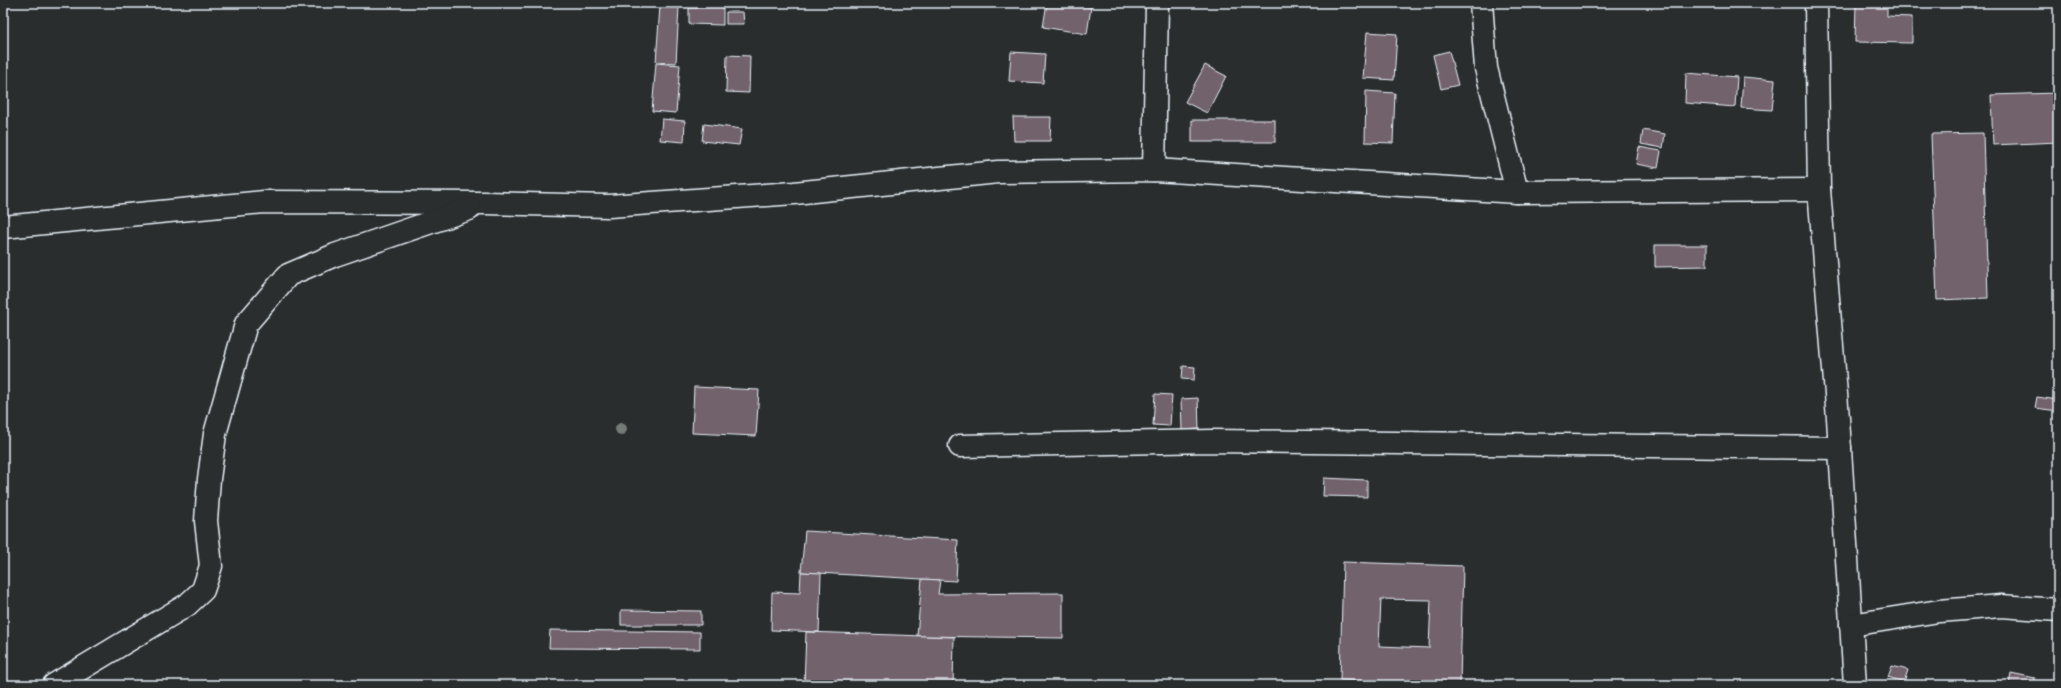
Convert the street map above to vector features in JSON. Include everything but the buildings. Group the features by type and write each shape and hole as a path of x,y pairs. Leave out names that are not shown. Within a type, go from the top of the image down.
{"street":[{"path":"1154,170 1157,3"},
{"path":"1481,3 1486,68 1517,192"},
{"path":"1816,3 1819,190 1840,448 1855,685"},
{"path":"3,227 264,202 485,203 609,206 794,193 998,172 1154,170 1517,192 1819,190"},
{"path":"54,685 187,605 203,590 211,566 206,521 209,479 215,434 246,324 288,275 335,255 485,203"},
{"path":"960,446 1212,441 1840,448"},
{"path":"1851,625 1939,611 2001,606 2058,610"}]}
